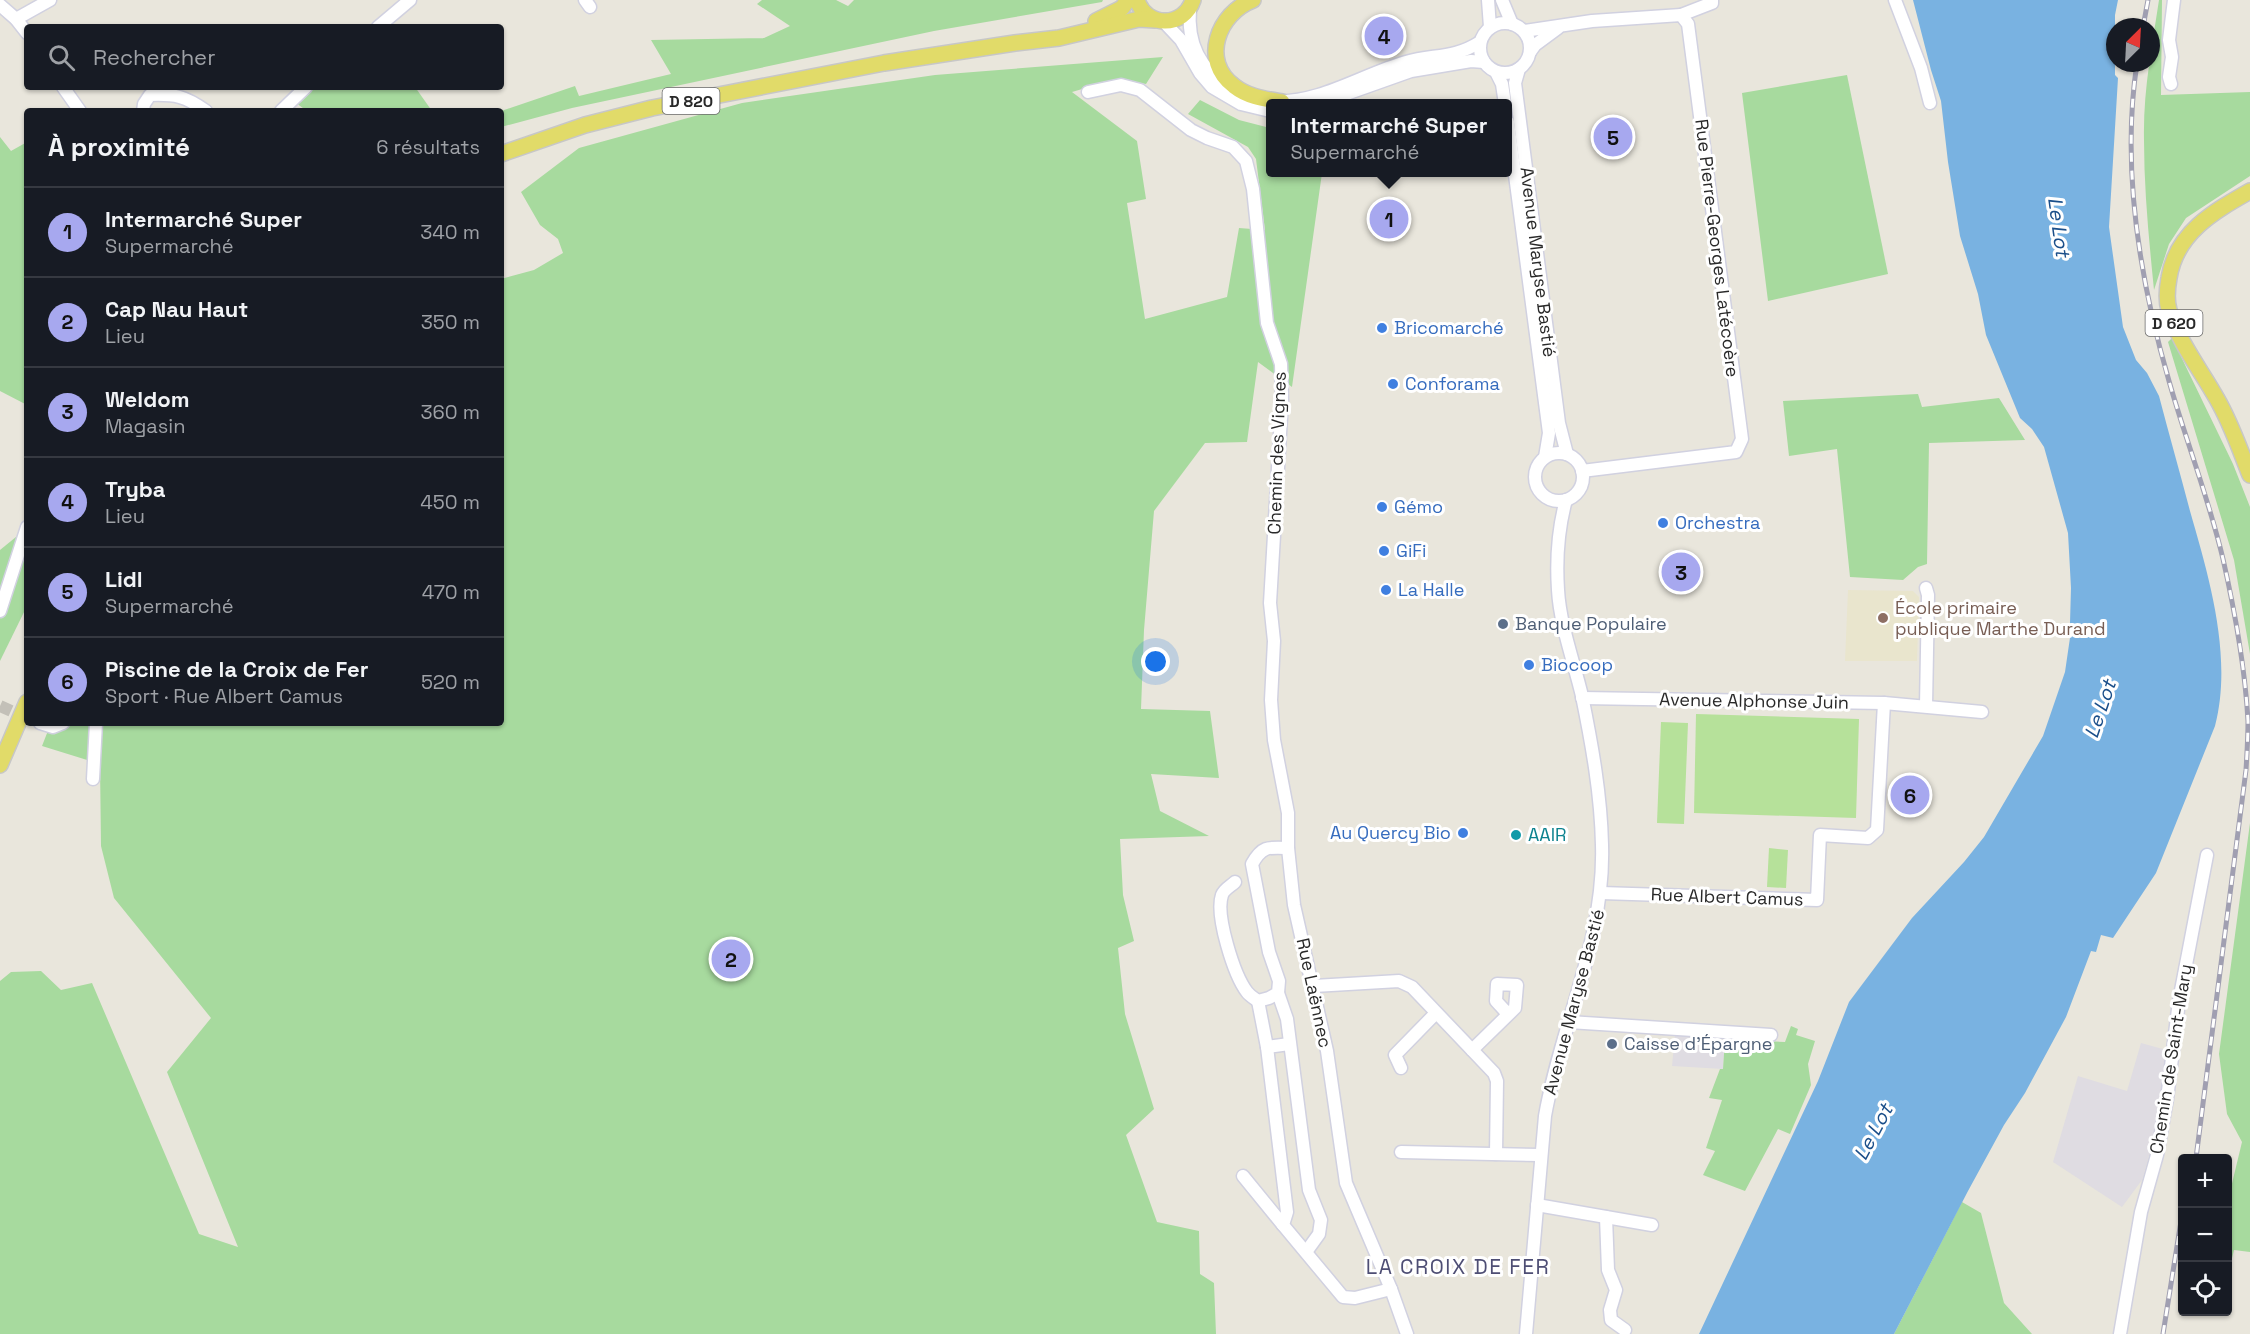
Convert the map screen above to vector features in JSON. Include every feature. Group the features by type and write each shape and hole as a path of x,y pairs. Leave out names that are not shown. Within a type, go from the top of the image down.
{"main road":[{"name":"D 820","path":"884,63 959,44 1053,32 1086,24 1122,8 1128,0"},
{"path":"1137,0 1146,15 1160,21 1183,16 1195,3"},
{"path":"1253,0 1241,5 1231,13 1218,35 1216,47 1222,71 1232,84 1249,95 1266,102"},
{"name":"D 820","path":"504,153 585,125 652,108 884,63 1059,38 1138,19 1160,21"},
{"name":"D 620","path":"2250,191 2214,211 2190,231 2174,259 2166,290 2168,308 2176,327 2190,356 2228,419 2250,475"},
{"path":"0,765 24,709"}],"street":[{"path":"16,19 50,0"},
{"path":"382,24 410,0"},
{"path":"1488,0 1490,27"},
{"path":"1502,0 1512,24"},
{"path":"1524,31 1592,21 1681,15 1712,3 1712,0"},
{"path":"1895,0 1930,103"},
{"path":"2171,84 2169,77 2172,57 2169,40 2174,0"},
{"path":"1195,3 1189,32 1202,63 1228,88 1245,97 1266,102"},
{"path":"0,5 24,29"},
{"name":"Rue Pierre-Georges Latécoère","path":"1582,471 1736,452 1742,440 1688,24 1681,15"},
{"path":"1160,21 1181,40 1200,73 1212,87 1241,104 1266,105"},
{"path":"1496,72 1512,72 1519,69 1528,59 1530,45 1524,31 1512,24 1497,24 1490,27 1480,42 1479,49 1484,62 1496,72 1502,84 1504,99"},
{"path":"1530,52 1535,45 1558,27"},
{"path":"1301,99 1408,61 1457,54 1480,42"},
{"path":"1332,99 1411,71 1471,61 1484,62"},
{"name":"Avenue Maryse Bastié","path":"1519,69 1515,84 1559,423 1567,454 1577,460 1582,471 1580,489 1566,500 1559,529 1558,591 1582,698 1601,809 1601,893 1592,943 1550,1087 1540,1155 1526,1334"},
{"name":"Chemin des Vignes","path":"1088,92 1121,85 1140,90 1191,130 1233,147 1246,161 1253,189 1267,323 1281,364 1282,400 1270,603 1274,641"},
{"path":"65,90 78,108"},
{"path":"284,108 303,90"},
{"path":"143,108 150,95 174,94 202,108"},
{"name":"Avenue Maryse Bastié","path":"1512,152 1549,433 1545,457 1535,470 1535,482 1543,495 1551,500 1559,529"},
{"path":"1545,457 1555,453 1567,454"},
{"path":"1551,500 1566,500"},
{"path":"0,611 24,536"},
{"path":"1926,588 1928,595 1926,706"},
{"name":"Rue Laënnec","path":"1274,641 1271,699 1274,740 1286,793 1288,848 1294,905 1327,1051 1346,1183 1391,1289 1407,1334"},
{"name":"Avenue Alphonse Juin","path":"1582,698 1884,704 1982,712"},
{"name":"Rue Albert Camus","path":"1601,893 1817,900 1820,835 1868,838 1877,830 1884,704"},
{"path":"93,779 96,726"},
{"path":"1288,848 1266,848 1258,854 1252,864 1269,952 1279,981 1278,993 1287,1019 1309,1190 1322,1220 1319,1234 1306,1252"},
{"name":"Chemin de Saint-Mary","path":"2120,1334 2139,1220 2157,1155 2167,1099 2179,1000 2207,855"},
{"path":"1235,882 1223,892 1220,906 1226,937 1238,977 1248,994 1258,1001 1267,1047 1287,1212 1283,1225"},
{"path":"1314,986 1399,981 1412,987 1494,1073 1497,1081 1496,1154"},
{"path":"1258,1001 1278,993"},
{"path":"1401,1068 1395,1055 1436,1013"},
{"path":"1472,1050 1508,1014"},
{"path":"1569,1022 1771,1035"},
{"path":"1267,1047 1289,1044"},
{"path":"1401,1152 1540,1155"},
{"path":"1243,1176 1343,1297 1355,1298 1391,1289"},
{"path":"1537,1204 1652,1225"},
{"path":"1606,1217 1608,1270 1616,1290 1610,1310 1611,1320 1625,1330"}],"shaded area":[{"name":"École primaire publique Marthe Durand","path":"1848,590 1913,591 1919,597 1917,661 1845,661"},
{"path":"1675,1035 1725,1041 1723,1069 1672,1066"},
{"path":"2141,1043 2170,1051 2163,1105 2142,1180 2122,1207 2053,1162 2078,1076 2127,1091"}],"green space":[{"path":"762,0 836,0 848,6 854,0 1103,0 934,31 572,108 504,126 504,110 575,86 579,96 671,74 651,40 764,38 790,26 757,4"},
{"path":"2159,0 2162,0 2161,95 2250,92 2250,176 2186,218 2169,244 2154,290 2146,196 2144,122 2148,72 2160,72 2160,18 2156,18"},
{"path":"1163,57 1146,84 1116,79 1072,92 1137,141 1146,199 1127,203 1145,319 1227,297 1239,228 1265,230 1256,159 1248,147 1188,114 1200,100 1239,120 1266,127 1266,177 1321,177 1292,387 1258,362 1247,442 1205,443 1154,511 1144,630 1141,709 1210,711 1219,778 1151,774 1160,811 1209,836 1120,839 1123,895 1134,941 1118,948 1125,1014 1154,1109 1126,1135 1157,1222 1199,1231 1200,1274 1214,1283 1216,1334 0,1334 0,981 11,972 41,971 61,990 92,983 199,1234 238,1247 167,1072 211,1018 114,898 101,846 100,764 42,746 50,726 504,726 504,278 534,270 563,253 558,239 540,225 521,192 579,148 742,103 935,75"},
{"path":"1847,75 1888,274 1768,301 1742,93"},
{"path":"309,90 417,90 430,108 303,108 296,103"},
{"path":"0,137 11,151 24,144 24,403 0,391"},
{"path":"2172,338 2233,464 2250,507 2250,654 2234,560 2168,342"},
{"path":"1918,394 1922,407 1999,398 2025,440 1929,443 1927,564 1918,567 1903,580 1850,577 1837,449 1789,456 1783,401"},
{"path":"24,530 24,612 0,661 0,550"},
{"path":"1696,714 1859,719 1856,818 1694,813"},
{"path":"1661,722 1688,723 1684,824 1657,823"},
{"path":"2250,823 2250,1252 2234,1250 2232,1258 2232,1183 2242,1142 2227,1114 2219,1054"},
{"path":"1769,848 1788,850 1786,888 1767,887"},
{"path":"1791,1026 1798,1029 1796,1035 1815,1041 1808,1064 1811,1085 1790,1134 1778,1129 1745,1191 1703,1175 1715,1151 1706,1148 1722,1100 1709,1098 1720,1069 1723,1069 1725,1039 1785,1042"},
{"path":"1962,1202 1981,1213 2004,1303 2032,1334 1894,1334"}],"water":[{"name":"Le Lot","path":"1913,0 2118,0 2115,18 2106,18 2106,72 2115,72 2118,78 2109,227 2123,327 2136,360 2147,373 2159,396 2204,563 2220,645 2220,700 2215,726 2156,873 2113,938 2101,935 2096,952 2091,951 2066,1017 1968,1191 1894,1334 1699,1334 1818,1081 1849,1002 1912,918 1984,837 2043,736 2065,672 2072,624 2070,623 2068,533 2044,447 2032,429 2020,418 1986,335 1978,294 1960,236 1941,101"}],"tunnel":[{"path":"0,706 24,717"}],"railway":[{"path":"2145,18 2148,0"},
{"path":"2136,72 2131,142 2132,183 2142,264 2169,381 2223,559 2239,640 2248,721 2246,770 2197,1154"},
{"path":"2163,1334 2178,1240"}],"place":[{"name":"Tryba","path":"1384,36"},
{"name":"Lidl","path":"1613,137"},
{"name":"Intermarché Super","path":"1389,219"},
{"name":"Bricomarché","path":"1382,328"},
{"name":"Conforama","path":"1393,384"},
{"name":"Gémo","path":"1382,507"},
{"name":"Orchestra","path":"1663,523"},
{"name":"GiFi","path":"1384,551"},
{"name":"Weldom","path":"1681,572"},
{"name":"La Halle","path":"1386,590"},
{"name":"École primaire publique Marthe Durand","path":"1883,618"},
{"name":"Banque Populaire","path":"1503,624"},
{"name":"Biocoop","path":"1529,665"},
{"name":"Piscine de la Croix de Fer","path":"1910,795"},
{"name":"Au Quercy Bio","path":"1463,833"},
{"name":"AAIR","path":"1516,835"},
{"name":"Cap Nau Haut","path":"731,959"},
{"name":"Caisse d'Épargne","path":"1612,1044"}],"district":[{"name":"LA CROIX DE FER","path":"1458,1267"}]}
